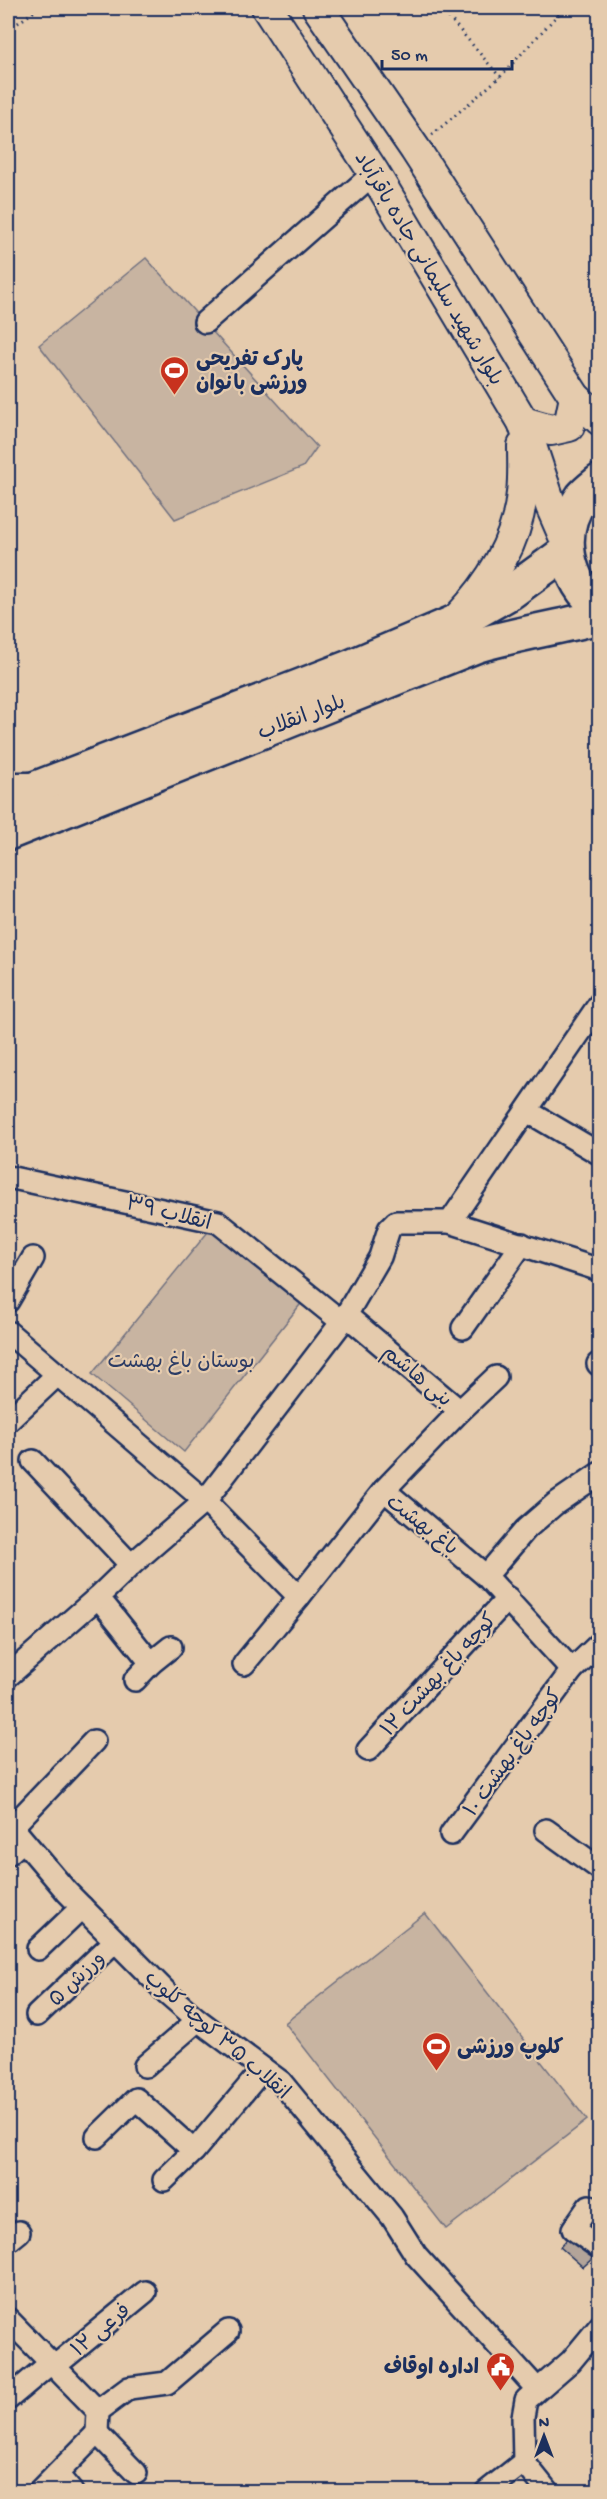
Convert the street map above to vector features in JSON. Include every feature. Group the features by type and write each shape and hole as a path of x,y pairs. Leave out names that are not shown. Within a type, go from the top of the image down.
{"main road":[{"name":"بلوار شهید سلیمانی جاده باقرآباد","path":"267,8 374,173 523,422 567,547"},
{"path":"318,8 415,149 575,397 600,420"},
{"path":"454,623 478,597 500,564 513,532 522,494 523,422 551,430 569,426 575,397"},
{"path":"600,481 583,497 571,519 567,547 573,576 587,598 600,608"},
{"name":"بلوار انقلاب","path":"8,799 350,667 454,623 511,592 567,547"},
{"path":"511,592 534,598 540,613 531,631"},
{"name":"بلوار انقلاب","path":"8,833 478,645 600,617"}],"street":[{"path":"205,322 374,173"},
{"path":"450,1222 526,1111 596,1015"},
{"path":"526,1111 600,1154"},
{"name":"انقلاب ۳۹","path":"11,1173 218,1222 344,1319"},
{"path":"8,1676 99,1597 131,1564 205,1501 344,1319 380,1257 389,1229 396,1222 450,1222 600,1270"},
{"path":"463,1328 522,1244"},
{"path":"8,1301 33,1258"},
{"name":"بنی هاشم","path":"344,1319 460,1411 384,1490"},
{"path":"8,1332 205,1501 299,1597"},
{"path":"8,1421 57,1375"},
{"path":"460,1411 496,1377"},
{"path":"33,1461 131,1564"},
{"path":"486,1576 526,1529 555,1504 600,1473"},
{"name":"باغ بهشت","path":"244,1664 384,1490 486,1576 572,1670"},
{"path":"99,1597 151,1663"},
{"name":"کوچه باغ بهشت ۱۲","path":"368,1750 508,1598"},
{"path":"572,1670 600,1643"},
{"path":"135,1680 171,1647"},
{"name":"کوچه باغ بهشت ۱۰","path":"451,1834 572,1670"},
{"path":"12,1836 94,1741"},
{"path":"546,1830 600,1869"},
{"name":"انقلاب ۳۵ کوچه کلوپ","path":"12,1836 168,1994 198,2020 281,2082 392,2217 417,2255 537,2389"},
{"path":"38,1949 82,1907"},
{"name":"ورزش ۵","path":"37,2015 115,1941"},
{"path":"145,2066 198,2020"},
{"path":"165,2180 194,2151 263,2069"},
{"path":"98,2137 136,2099 194,2151"},
{"path":"589,2206 573,2229 600,2248"},
{"name":"فرعی ۱۲","path":"8,2399 145,2292"},
{"path":"8,2319 98,2411 97,2433 39,2492"},
{"path":"548,2492 524,2462 523,2417 526,2400 571,2361 600,2326"},
{"path":"98,2411 129,2388 167,2383 228,2331"},
{"path":"97,2433 136,2473"},
{"path":"486,2492 524,2462"},
{"path":"57,2474 72,2492"}],"lane":[{"path":"8,778 60,778"}],"path":[{"path":"8,30 39,8"},
{"path":"441,8 500,77"},
{"path":"415,149 500,77 564,8"}],"green space":[{"name":"پارک تفریحی ورزشی بانوان","path":"146,258 317,447 303,467 175,519 39,345"},
{"name":"بوستان باغ بهشت","path":"212,1227 303,1301 184,1452 92,1374"},
{"name":"کلوپ ورزشی","path":"425,1913 587,2120 446,2229 285,2023"}],"building":[{"path":"569,2237 593,2258 583,2267 560,2247"}],"place":[{"name":"پارک تفریحی ورزشی بانوان","path":"175,396"},
{"name":"کلوپ ورزشی","path":"436,2072"},
{"name":"اداره اوقاف","path":"500,2392"}]}
